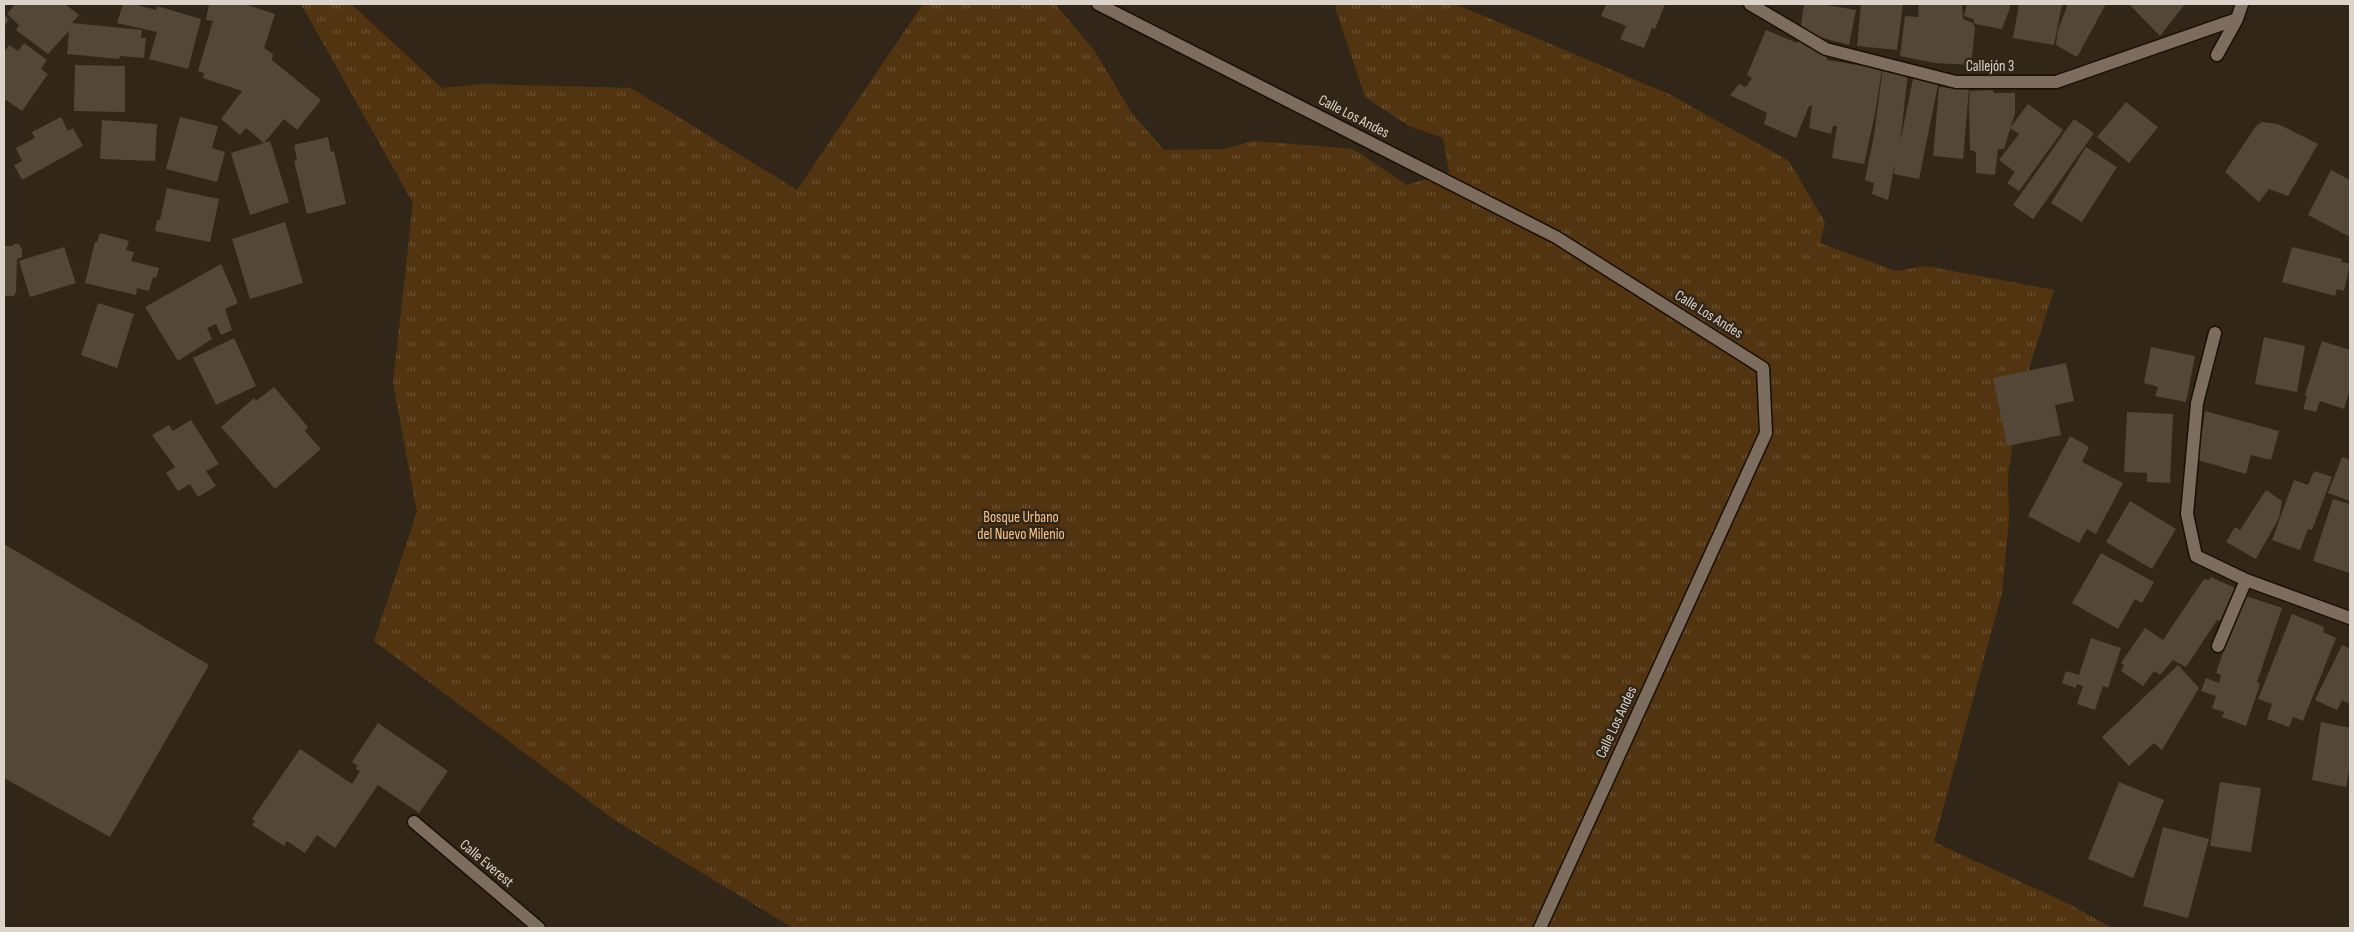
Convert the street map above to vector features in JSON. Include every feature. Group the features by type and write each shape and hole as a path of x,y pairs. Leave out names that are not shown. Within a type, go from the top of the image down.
{"street":[{"name":"Calle Los Andes","path":"1098,4 1556,237 1763,368 1766,433 1540,928"},
{"name":"Callejón 3","path":"1750,4 1826,49 1956,82 2056,82 2236,19"},
{"path":"2217,55 2242,4"},
{"path":"2215,333 2198,403 2187,514 2196,556 2246,580 2350,618"},
{"path":"2218,646 2246,580"},
{"name":"Calle Everest","path":"414,822 539,928"}],"green space":[{"name":"Bosque Urbano del Nuevo Milenio","path":"301,4 351,4 442,88 483,84 631,88 797,190 923,4 1055,4 1094,50 1131,112 1164,150 1223,149 1254,141 1353,149 1407,185 1449,172 1443,138 1409,126 1365,97 1335,7 1337,4 1455,4 1669,94 1789,161 1825,222 1820,243 1896,271 1926,266 2054,290 2020,397 2008,475 2009,518 2002,593 1934,842 2069,904 2112,928 793,928 613,819 374,641 417,512 393,383 413,203"}],"building":[{"path":"15,4 65,4 79,15 72,23 142,30 141,38 146,38 144,58 120,56 119,59 67,54 69,31 48,54 16,30 19,25 7,14"},
{"path":"123,4 133,4 156,10 157,6 201,19 188,69 149,59 157,32 117,23"},
{"path":"209,4 245,4 275,14 264,48 273,54 272,60 321,100 297,130 284,119 264,143 246,128 240,135 221,119 242,91 203,78 204,73 198,71 213,21 206,20"},
{"path":"1606,4 1665,4 1655,29 1652,28 1644,48 1620,39 1626,26 1601,16"},
{"path":"1804,4 1821,4 1856,10 1849,45 1800,32"},
{"path":"1861,4 1903,4 1897,50 1857,46"},
{"path":"1919,4 1962,4 1963,19 1973,23 1975,28 1971,65 1935,63 1900,56 1905,16 1918,17"},
{"path":"1967,4 2010,4 2010,8 2002,29 1975,24 1973,19 1964,16"},
{"path":"2019,4 2062,4 2054,45 2013,38"},
{"path":"2068,4 2106,4 2077,57 2056,45 2058,30"},
{"path":"2129,4 2185,4 2160,36"},
{"path":"4,15 9,19 4,27"},
{"path":"1766,30 1797,43 1799,37 1826,49 1827,60 1882,69 1864,164 1832,158 1837,126 1833,126 1831,134 1809,128 1812,106 1809,106 1796,138 1764,124 1767,113 1730,95 1739,84 1746,87 1752,78 1747,75"},
{"path":"24,43 47,60 41,69 48,74 22,111 6,100 4,102 4,52 9,45 18,51"},
{"path":"75,65 125,66 125,112 74,111"},
{"path":"1883,67 1908,73 1900,143 1914,74 1939,80 1919,179 1894,174 1895,163 1888,200 1872,194 1874,183 1865,180 1874,135"},
{"path":"1939,87 1969,89 1963,159 1933,156"},
{"path":"1993,90 1994,93 2015,93 2015,113 2004,149 1998,149 1995,175 1976,173 1976,152 1970,150 1970,91"},
{"path":"2126,102 2158,127 2129,163 2097,137"},
{"path":"2028,104 2063,130 2019,191 2007,183 2015,172 1999,160 2019,134 2010,128"},
{"path":"61,117 68,131 73,128 83,146 22,180 14,165 22,161 16,148 35,138 32,132"},
{"path":"180,117 218,126 212,148 225,152 217,182 166,169"},
{"path":"2074,119 2094,133 2033,219 2013,205"},
{"path":"102,120 157,124 155,161 100,159"},
{"path":"2262,122 2278,124 2318,144 2288,196 2269,189 2259,202 2225,172 2256,126"},
{"path":"328,137 331,152 334,151 346,204 307,214 294,161 297,160 294,145"},
{"path":"270,141 289,202 250,215 231,153"},
{"path":"2086,147 2117,167 2082,222 2051,203"},
{"path":"2331,170 2350,180 2350,237 2308,215"},
{"path":"167,188 219,199 210,242 155,231 157,220 160,220"},
{"path":"285,222 303,283 250,299 232,239"},
{"path":"100,233 129,241 126,250 134,252 131,261 159,268 156,278 153,277 149,291 137,288 136,295 85,283 95,242 97,242"},
{"path":"14,244 19,244 22,250 22,257 17,259 16,292 14,296 4,296 4,246 13,246"},
{"path":"64,247 76,283 30,297 19,261"},
{"path":"2292,247 2342,259 2341,262 2350,264 2344,291 2337,289 2335,296 2282,282"},
{"path":"221,264 238,303 225,309 232,330 221,335 216,324 207,328 212,339 178,361 145,307"},
{"path":"98,303 134,314 117,368 81,355"},
{"path":"2264,337 2305,346 2297,392 2255,384"},
{"path":"234,338 256,386 216,405 193,358"},
{"path":"2322,341 2350,350 2350,389 2344,409 2320,401 2316,412 2303,409 2307,396 2305,395"},
{"path":"2151,347 2195,356 2186,402 2155,396 2158,387 2144,383"},
{"path":"2066,363 2074,401 2055,405 2061,435 2007,446 1993,378"},
{"path":"274,387 308,427 305,431 321,449 275,489 221,427 254,398 256,401"},
{"path":"2205,411 2279,431 2271,460 2251,455 2246,474 2198,460"},
{"path":"2127,412 2173,414 2170,483 2147,482 2147,473 2124,472"},
{"path":"191,420 219,464 206,471 216,486 198,497 190,484 178,491 166,473 175,467 152,435 169,425 173,431"},
{"path":"2070,436 2089,447 2082,462 2123,483 2096,534 2087,529 2079,543 2028,516"},
{"path":"2342,457 2350,460 2350,501 2328,493"},
{"path":"2314,471 2332,477 2312,530 2308,529 2300,550 2272,540 2294,480 2308,485"},
{"path":"2266,490 2282,501 2279,518 2256,559 2226,542 2235,527 2240,530"},
{"path":"2333,499 2350,504 2350,573 2313,561"},
{"path":"2130,501 2176,529 2152,569 2106,542"},
{"path":"4,544 209,665 110,837 4,778"},
{"path":"2101,553 2154,582 2142,603 2135,599 2118,629 2072,603"},
{"path":"2211,577 2235,588 2220,621 2217,620 2186,667 2173,660 2160,675 2154,671 2143,686 2121,671 2124,665 2121,663 2145,628 2163,640 2204,579 2209,580"},
{"path":"2243,595 2282,608 2257,682 2260,684 2246,726 2222,717 2224,712 2212,708 2216,696 2201,691 2206,678 2219,683 2221,675 2216,673"},
{"path":"2292,614 2324,627 2323,632 2336,638 2303,721 2293,717 2289,727 2267,719 2272,704 2258,699"},
{"path":"2091,638 2121,648 2108,688 2103,686 2095,710 2077,704 2083,686 2077,684 2076,688 2062,683 2066,671 2079,675"},
{"path":"2342,645 2350,649 2350,704 2342,700 2337,710 2315,700"},
{"path":"2178,665 2199,688 2162,750 2154,743 2129,766 2102,737"},
{"path":"2321,722 2350,728 2350,766 2346,787 2312,780"},
{"path":"378,723 448,771 419,813 378,785 335,848 317,835 305,853 287,841 284,846 252,825 255,821 252,819 300,749 352,784 360,771 356,769 357,765 352,762"},
{"path":"2119,782 2164,800 2133,878 2088,859"},
{"path":"2220,782 2261,788 2251,852 2210,846"},
{"path":"2163,827 2209,839 2188,918 2143,906"}]}
